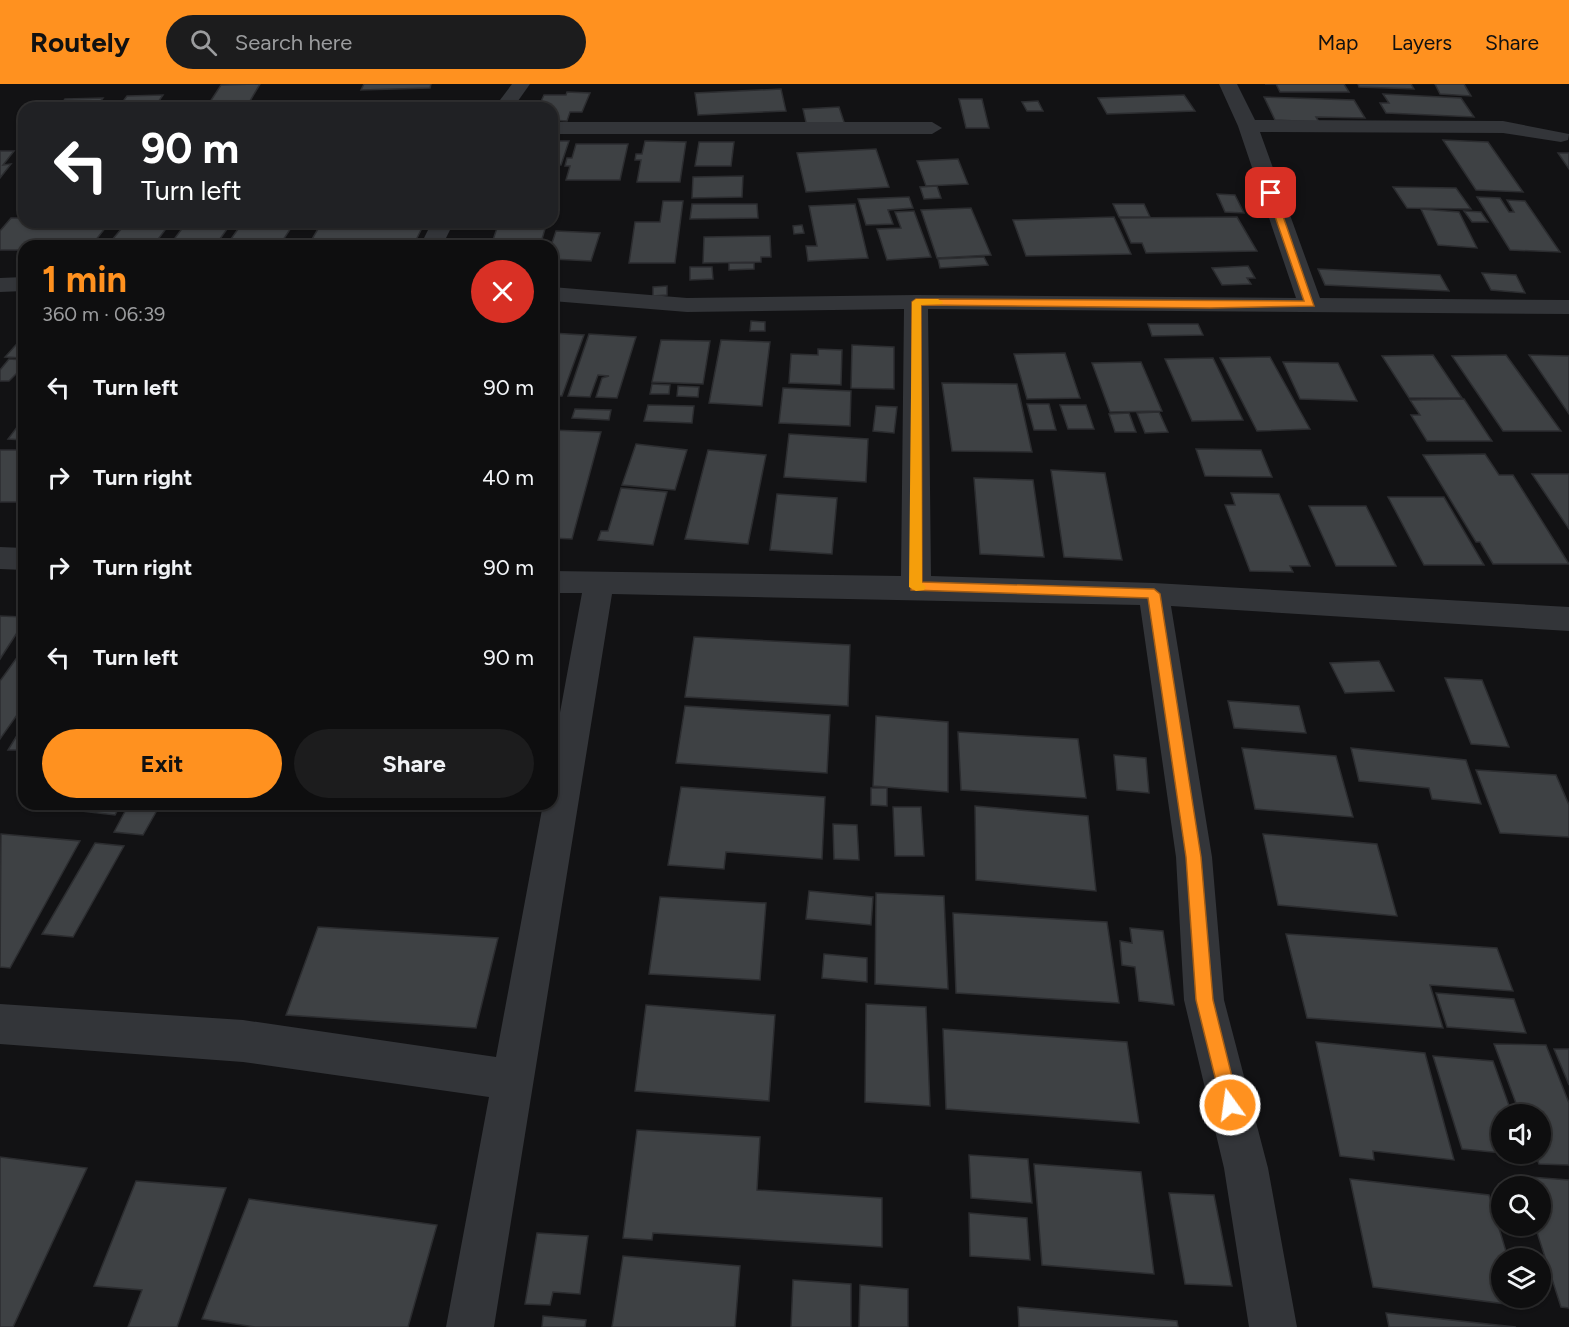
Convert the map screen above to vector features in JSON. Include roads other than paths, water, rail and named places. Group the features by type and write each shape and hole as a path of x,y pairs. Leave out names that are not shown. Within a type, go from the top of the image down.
{"street":[{"path":"508,102 521,84"},
{"path":"1227,84 1248,126 1310,304"},
{"path":"1248,126 1503,127 1561,136"},
{"path":"558,128 932,128"},
{"path":"0,285 18,284"},
{"path":"558,294 687,305 916,302 1569,307"},
{"path":"916,302 916,587"},
{"path":"0,558 18,559"},
{"path":"558,582 916,587 1154,594 1569,619"},
{"path":"470,1327 599,584"},
{"path":"1154,594 1194,857 1204,1000 1246,1168 1273,1327"},
{"path":"0,1024 243,1041 513,1080"}]}
